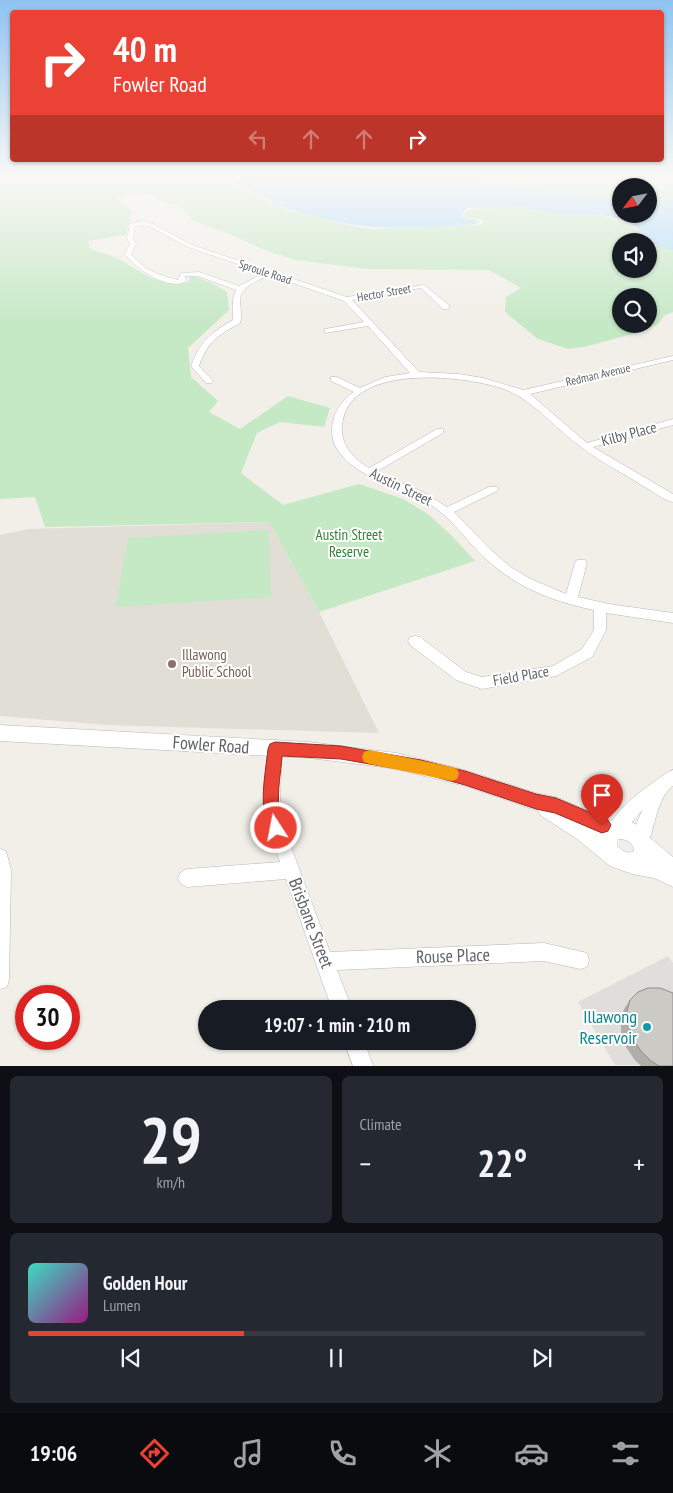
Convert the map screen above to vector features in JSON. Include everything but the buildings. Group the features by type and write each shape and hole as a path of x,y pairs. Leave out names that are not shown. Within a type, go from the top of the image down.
{"street":[{"name":"Sproule Road","path":"132,228 130,238 133,244 128,254 129,257 148,271 175,282 183,281 181,277 183,274 193,273 240,289"},
{"name":"Sproule Road","path":"153,228 190,246 346,299 416,374"},
{"path":"209,381 195,366 200,351 209,337 237,320 239,311 236,297 240,289 270,273"},
{"name":"Hector Street","path":"346,299 422,286 446,307"},
{"path":"328,331 368,324"},
{"name":"Redman Avenue","path":"523,393 673,358"},
{"name":"Austin Street","path":"673,499 586,446 523,393 491,382 459,375 416,374 384,381 360,391 345,405 336,423 340,445 352,460 369,472 410,489 447,511 507,571 544,592 571,600 600,607 673,618"},
{"path":"334,379 360,391"},
{"name":"Kilby Place","path":"586,446 673,422"},
{"path":"369,472 440,431"},
{"path":"447,511 493,489"},
{"path":"571,600 581,563"},
{"name":"Field Place","path":"415,641 461,676 482,684 556,671 587,653 600,630 600,607"},
{"name":"Fowler Road","path":"0,733 341,753 396,761 465,778 536,802 556,806 614,830"},
{"name":"Brisbane Street","path":"275,749 271,806 276,828 339,1000"},
{"path":"667,783 636,805 607,838 610,852 618,860 648,866 673,877"},
{"path":"632,864 643,857 642,843 645,823 667,783"},
{"name":"Fowler Road","path":"536,802 584,832 610,852"},
{"path":"614,830 629,831 673,870"},
{"path":"0,857 3,870 0,980"},
{"path":"187,878 290,870"},
{"name":"Rouse Place","path":"325,961 544,952 580,960"},
{"path":"357,1050 363,1066"}],"shaded area":[{"name":"Illawong Public School","path":"269,522 319,612 379,733 106,725 0,716 0,535 29,529"},
{"path":"668,956 673,963 673,1065 615,1065 578,1002"}],"green space":[{"name":"Austin Street Reserve","path":"0,228 127,228 125,235 88,241 90,249 113,257 159,281 168,283 188,282 191,275 212,283 227,292 229,310 188,348 191,377 218,401 209,412 240,429 288,396 330,408 324,427 280,422 257,433 241,473 283,505 359,484 403,499 428,514 475,561 319,612 269,522 45,527 35,497 0,499"},
{"path":"212,228 633,228 643,233 612,233 612,278 657,278 657,244 673,250 673,312 665,315 657,325 657,288 612,288 612,333 636,333 584,347 568,349 538,339 505,312 506,297 521,288 489,270 368,269 296,260 264,250"},
{"path":"268,530 271,597 116,607 128,538"}],"water":[{"path":"636,228 673,228 673,250 657,245 657,233 644,233"}],"slow traffic":[{"path":"370,757 452,774"}],"place":[{"name":"Illawong Public School","path":"172,664"},
{"name":"Illawong Reservoir","path":"647,1027"}],"route":[{"path":"276,828 271,806 275,749 341,753 396,761 492,786 536,802 556,806 602,825"}]}
